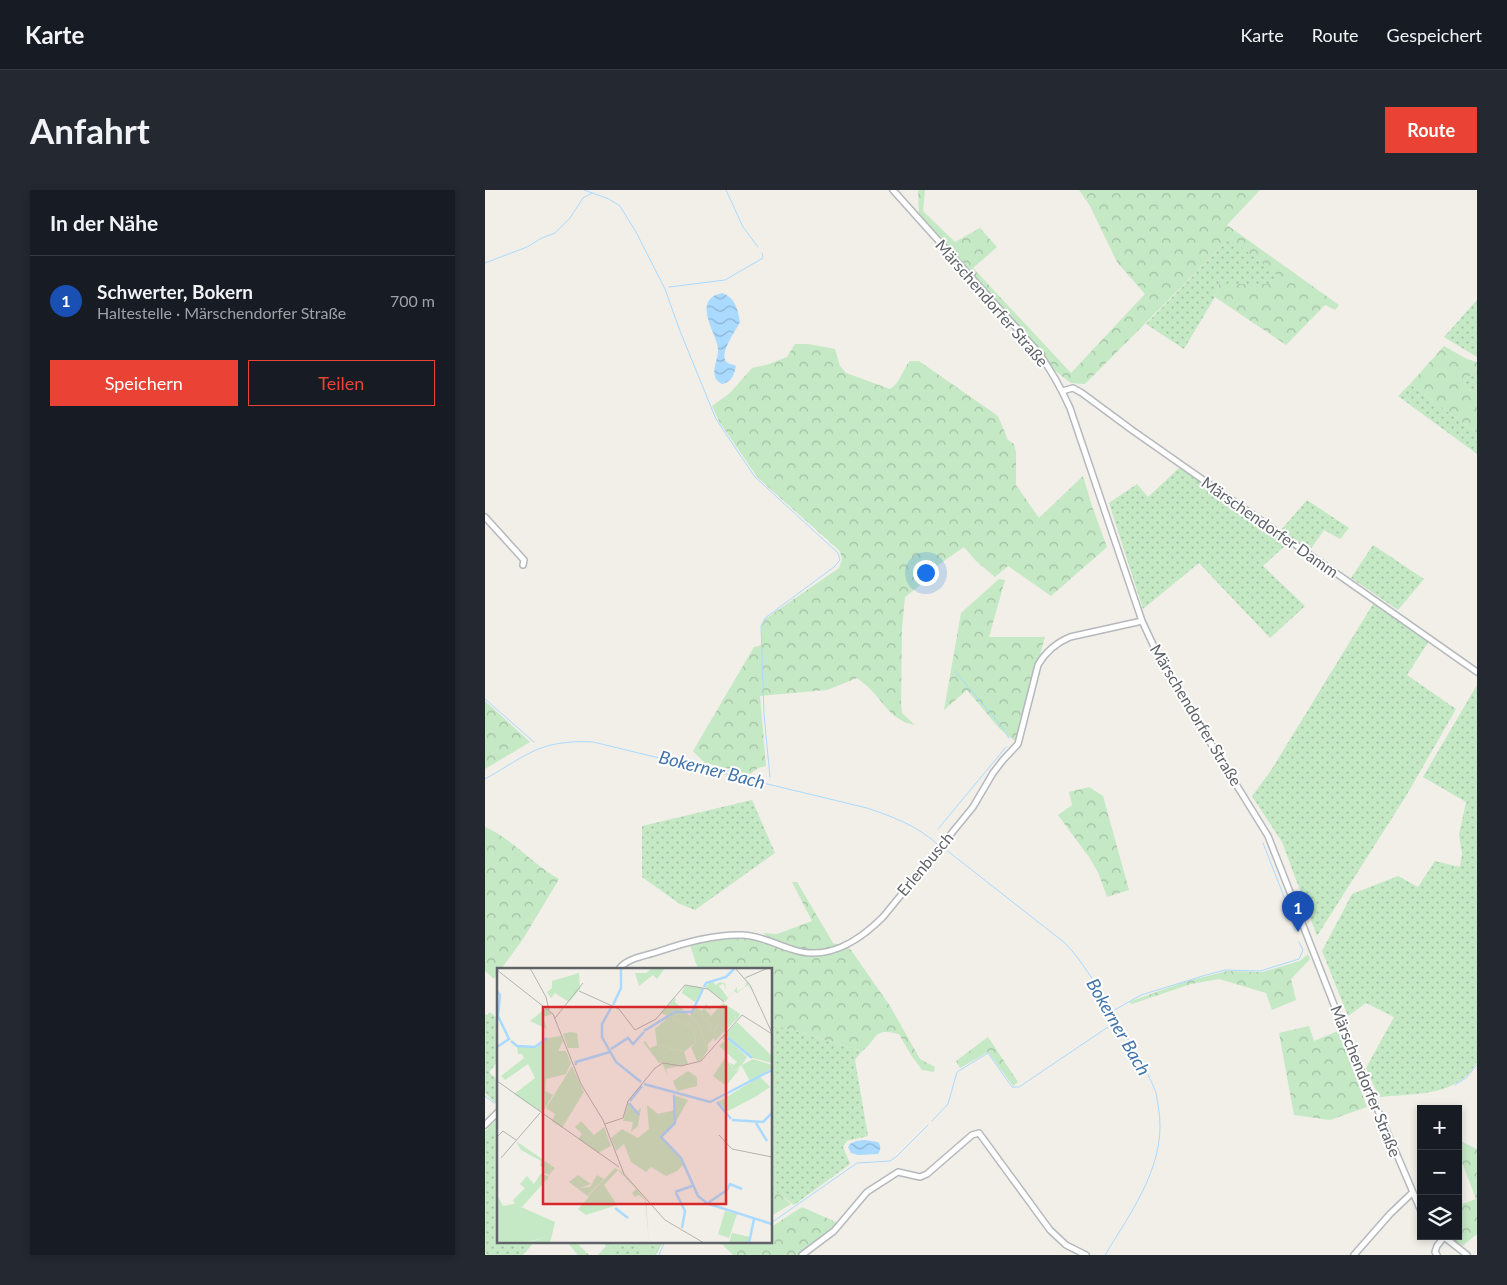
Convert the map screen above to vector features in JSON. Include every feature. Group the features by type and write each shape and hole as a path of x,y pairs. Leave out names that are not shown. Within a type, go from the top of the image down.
{"street":[{"name":"Märschendorfer Straße","path":"893,190 1038,352 1063,391 1142,621 1163,666 1269,836 1347,1038 1417,1203"},
{"name":"Märschendorfer Damm","path":"1063,391 1073,388 1082,393 1140,436 1477,672"},
{"path":"485,517 524,560 523,565"},
{"name":"Erlenbusch","path":"620,968 622,965 634,960 686,943 732,935 757,937 790,949 811,953 829,952 849,944 883,917 973,807 993,773 1018,744 1038,665 1043,656 1070,636 1142,621"},
{"path":"485,1126 497,1113"},
{"path":"803,1255 834,1231 867,1192 898,1172 919,1177 927,1174 972,1135 979,1133 1050,1230 1066,1245 1086,1255"},
{"path":"1354,1255 1390,1214 1412,1193"},
{"path":"1437,1255 1435,1252 1442,1240"},
{"path":"1448,1240 1467,1255"}],"green space":[{"path":"918,190 925,190 923,211 955,242 980,228 997,247 973,268 1071,373 1145,294 1117,262 1090,206 1079,190 1260,190 1227,225 1339,305 1335,310 1325,305 1286,345 1215,297 1219,284 1270,284 1277,275 1230,238 1085,384 1071,383 1054,370 1037,348 919,214"},
{"path":"1230,238 1278,275 1270,284 1219,284 1215,297 1184,349 1146,324"},
{"path":"1477,300 1477,357 1444,337"},
{"path":"795,344 808,344 835,349 840,366 846,373 890,389 897,383 910,361 919,361 998,416 1008,440 1014,444 1016,452 1016,485 1039,518 1083,476 1107,547 1051,596 1008,566 995,577 976,561 964,547 938,565 932,576 905,597 902,628 901,704 902,713 915,725 895,716 869,687 857,678 827,690 760,696 766,766 758,768 750,774 705,763 693,751 754,647 762,645 761,627 765,619 839,568 842,560 840,551 758,478 720,423 712,406 730,393 752,368 787,357"},
{"path":"1444,346 1467,359 1477,362 1477,368 1463,383 1468,390 1477,392 1477,433 1410,384"},
{"path":"1477,368 1477,392 1468,390 1463,383"},
{"path":"1410,384 1477,433 1477,454 1398,396"},
{"path":"1180,467 1287,544 1263,566 1305,606 1270,638 1199,563 1143,609 1109,503 1137,484 1148,497"},
{"path":"1307,500 1349,528 1340,539 1324,530 1310,550 1281,530"},
{"path":"1373,545 1424,579 1398,610 1351,578"},
{"path":"999,579 1005,580 989,637 1045,637 1016,742 999,728 967,690 944,710 961,613"},
{"path":"1373,604 1429,641 1407,675 1456,709 1406,796 1317,936 1282,842 1252,796 1270,772"},
{"path":"1477,685 1477,1063 1466,1077 1445,1088 1423,1093 1379,1097 1366,1068 1394,1017 1366,1003 1348,1016 1322,951 1352,894 1398,876 1418,887 1435,861 1460,867 1462,853 1459,835 1466,802 1423,777"},
{"path":"485,701 530,742 485,769"},
{"path":"1089,787 1103,796 1129,890 1107,897 1098,872 1058,815 1072,805 1069,792"},
{"path":"752,800 775,853 695,910 680,904 642,877 642,826"},
{"path":"485,827 505,838 540,867 559,879 523,939 502,968 497,968 497,975 494,979 485,971"},
{"path":"792,882 797,882 833,943 841,946 821,950 800,949 780,943 763,933 777,934 812,921"},
{"path":"732,938 757,940 811,955 834,954 848,948 890,1006 920,1059 935,1067 934,1072 922,1070 899,1034 890,1032 879,1033 862,1051 773,1025 773,968 698,968 690,945"},
{"path":"1308,954 1310,959 1291,979 1296,1000 1272,1010 1266,993 1219,979 1191,984 1132,1004 1129,1002 1184,982 1227,971 1262,972 1300,961"},
{"path":"490,1012 497,1018 497,1062 489,1072 497,1080 496,1104 485,1093 485,1014 487,1015"},
{"path":"773,1025 862,1051 855,1060 868,1136 847,1141 843,1147 850,1164 794,1205 773,1192"},
{"path":"1309,1026 1314,1041 1338,1031 1367,1107 1330,1120 1294,1115 1279,1033"},
{"path":"988,1037 1018,1082 1013,1086 988,1052 960,1068 956,1061"},
{"path":"497,1119 497,1127 485,1139 485,1131"},
{"path":"497,1127 497,1242 534,1242 523,1255 485,1255 485,1139"},
{"path":"1462,1142 1477,1149 1477,1234 1461,1247 1453,1240 1462,1240 1462,1204 1476,1199 1462,1162"},
{"path":"773,1192 778,1193 791,1204 773,1215"},
{"path":"802,1207 838,1223 800,1255 733,1255 720,1242 773,1242 773,1226"},
{"path":"567,1242 576,1242 589,1255 578,1255"},
{"path":"602,1242 615,1242 611,1255 598,1255 606,1246"},
{"path":"615,1242 633,1242 649,1255 611,1255"},
{"path":"633,1242 645,1242 657,1253 656,1255 649,1255"},
{"path":"645,1242 663,1242 657,1253"}],"water":[{"path":"722,293 733,301 740,322 728,343 724,355 728,363 736,366 732,378 722,384 715,377 714,373 718,348 707,309 708,302 713,297"},
{"path":"864,1140 878,1142 880,1151 878,1154 858,1155 851,1153 849,1145"}],"waterway":[{"path":"584,190 609,199 620,206 636,232 665,289 716,419 755,477 838,553 840,560 834,567 765,618 761,626 764,714 770,777"},
{"path":"726,190 743,227 758,247"},
{"path":"485,263 527,247 555,233 570,218 583,198 592,193"},
{"path":"669,287 725,280 763,258 762,253"},
{"path":"955,671 1009,738"},
{"path":"485,699 534,742"},
{"name":"Bokerner Bach","path":"485,779 523,756 547,746 570,742 593,742 867,808 913,827 937,844"},
{"path":"938,829 1006,747"},
{"path":"1263,843 1290,912"},
{"name":"Bokerner Bach","path":"945,849 1065,943 1073,952 1088,972 1139,1057 1156,1092 1160,1126 1158,1146 1153,1165 1137,1202 1105,1255"},
{"path":"1292,920 1295,930"},
{"path":"1111,1012 1141,995 1206,975 1225,970 1260,971 1299,959 1303,950 1299,942"},
{"path":"932,1121 948,1104 957,1072 988,1053 1012,1087 1019,1087 1108,1027"},
{"path":"1455,1085 1466,1078 1477,1065"},
{"path":"485,1096 494,1103"},
{"path":"773,1222 857,1163 890,1161 928,1125"},
{"path":"659,1255 665,1242"}],"place":[{"name":"Schwerter, Bokern","path":"1298,932"}]}
